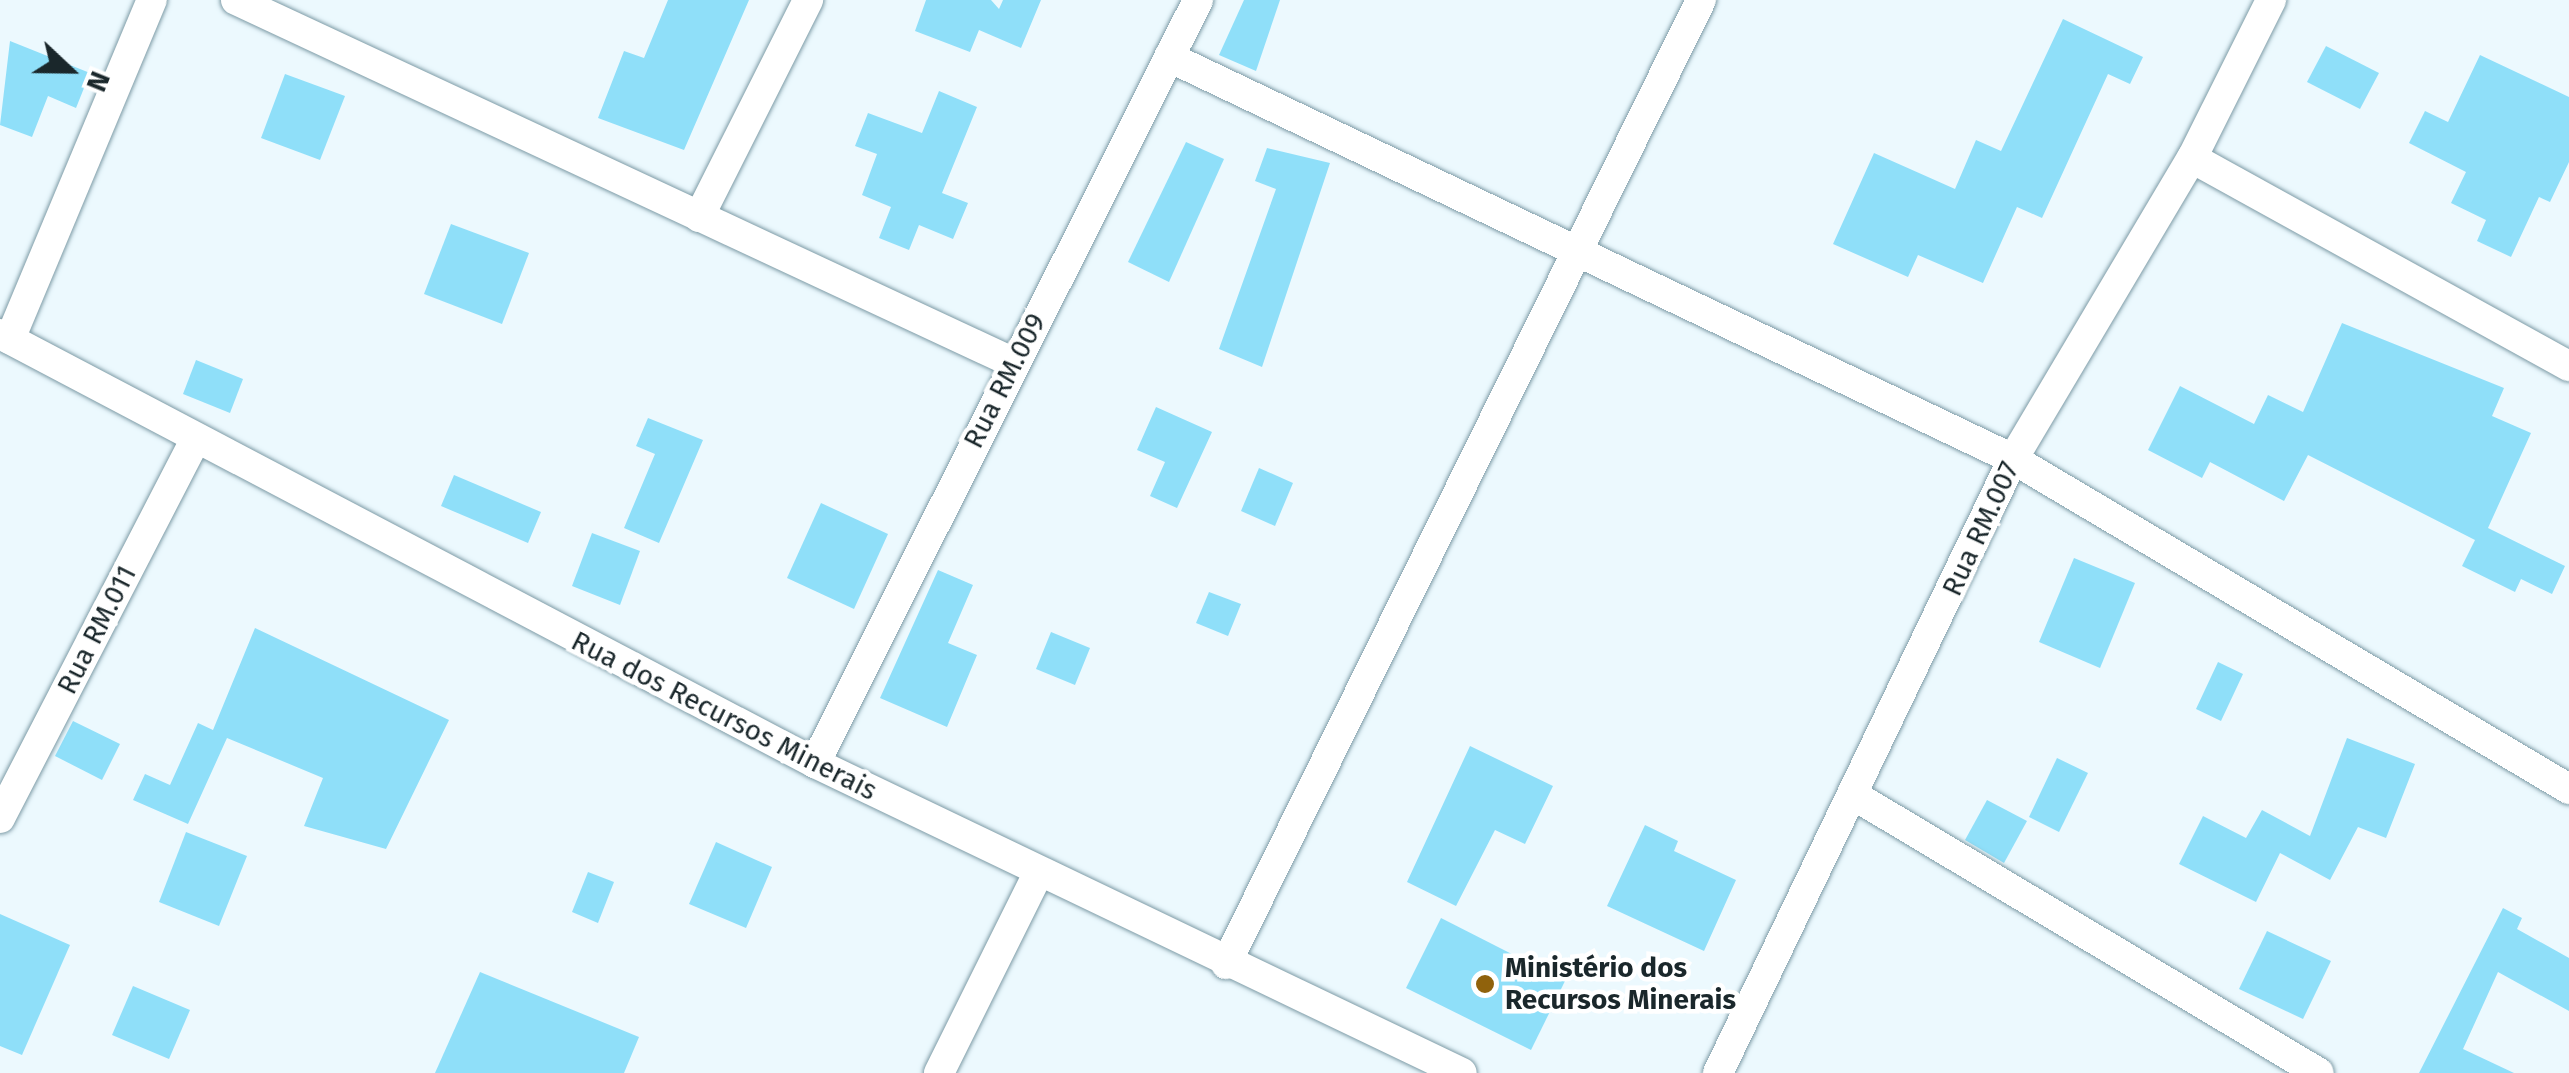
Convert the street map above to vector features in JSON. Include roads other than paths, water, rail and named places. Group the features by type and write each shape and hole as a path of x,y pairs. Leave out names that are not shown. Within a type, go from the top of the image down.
{"street":[{"path":"5,336 152,0"},
{"path":"236,0 1014,362"},
{"path":"699,216 808,0"},
{"name":"Rua RM.009","path":"815,763 1198,0"},
{"path":"1226,964 1575,248 1702,0"},
{"name":"Rua RM.007","path":"1718,1073 1855,796 2014,459 2192,158 2271,0"},
{"path":"1169,58 2014,459 2569,790"},
{"path":"2192,158 2569,366"},
{"name":"Rua dos Recursos Minerais","path":"5,336 194,442 815,763 1038,874 1462,1073"},
{"name":"Rua RM.011","path":"0,818 194,442"},
{"path":"1855,796 2319,1073"},
{"path":"938,1073 1038,874"}],"place":[{"name":"Ministério dos Recursos Minerais","path":"1485,984"}]}
